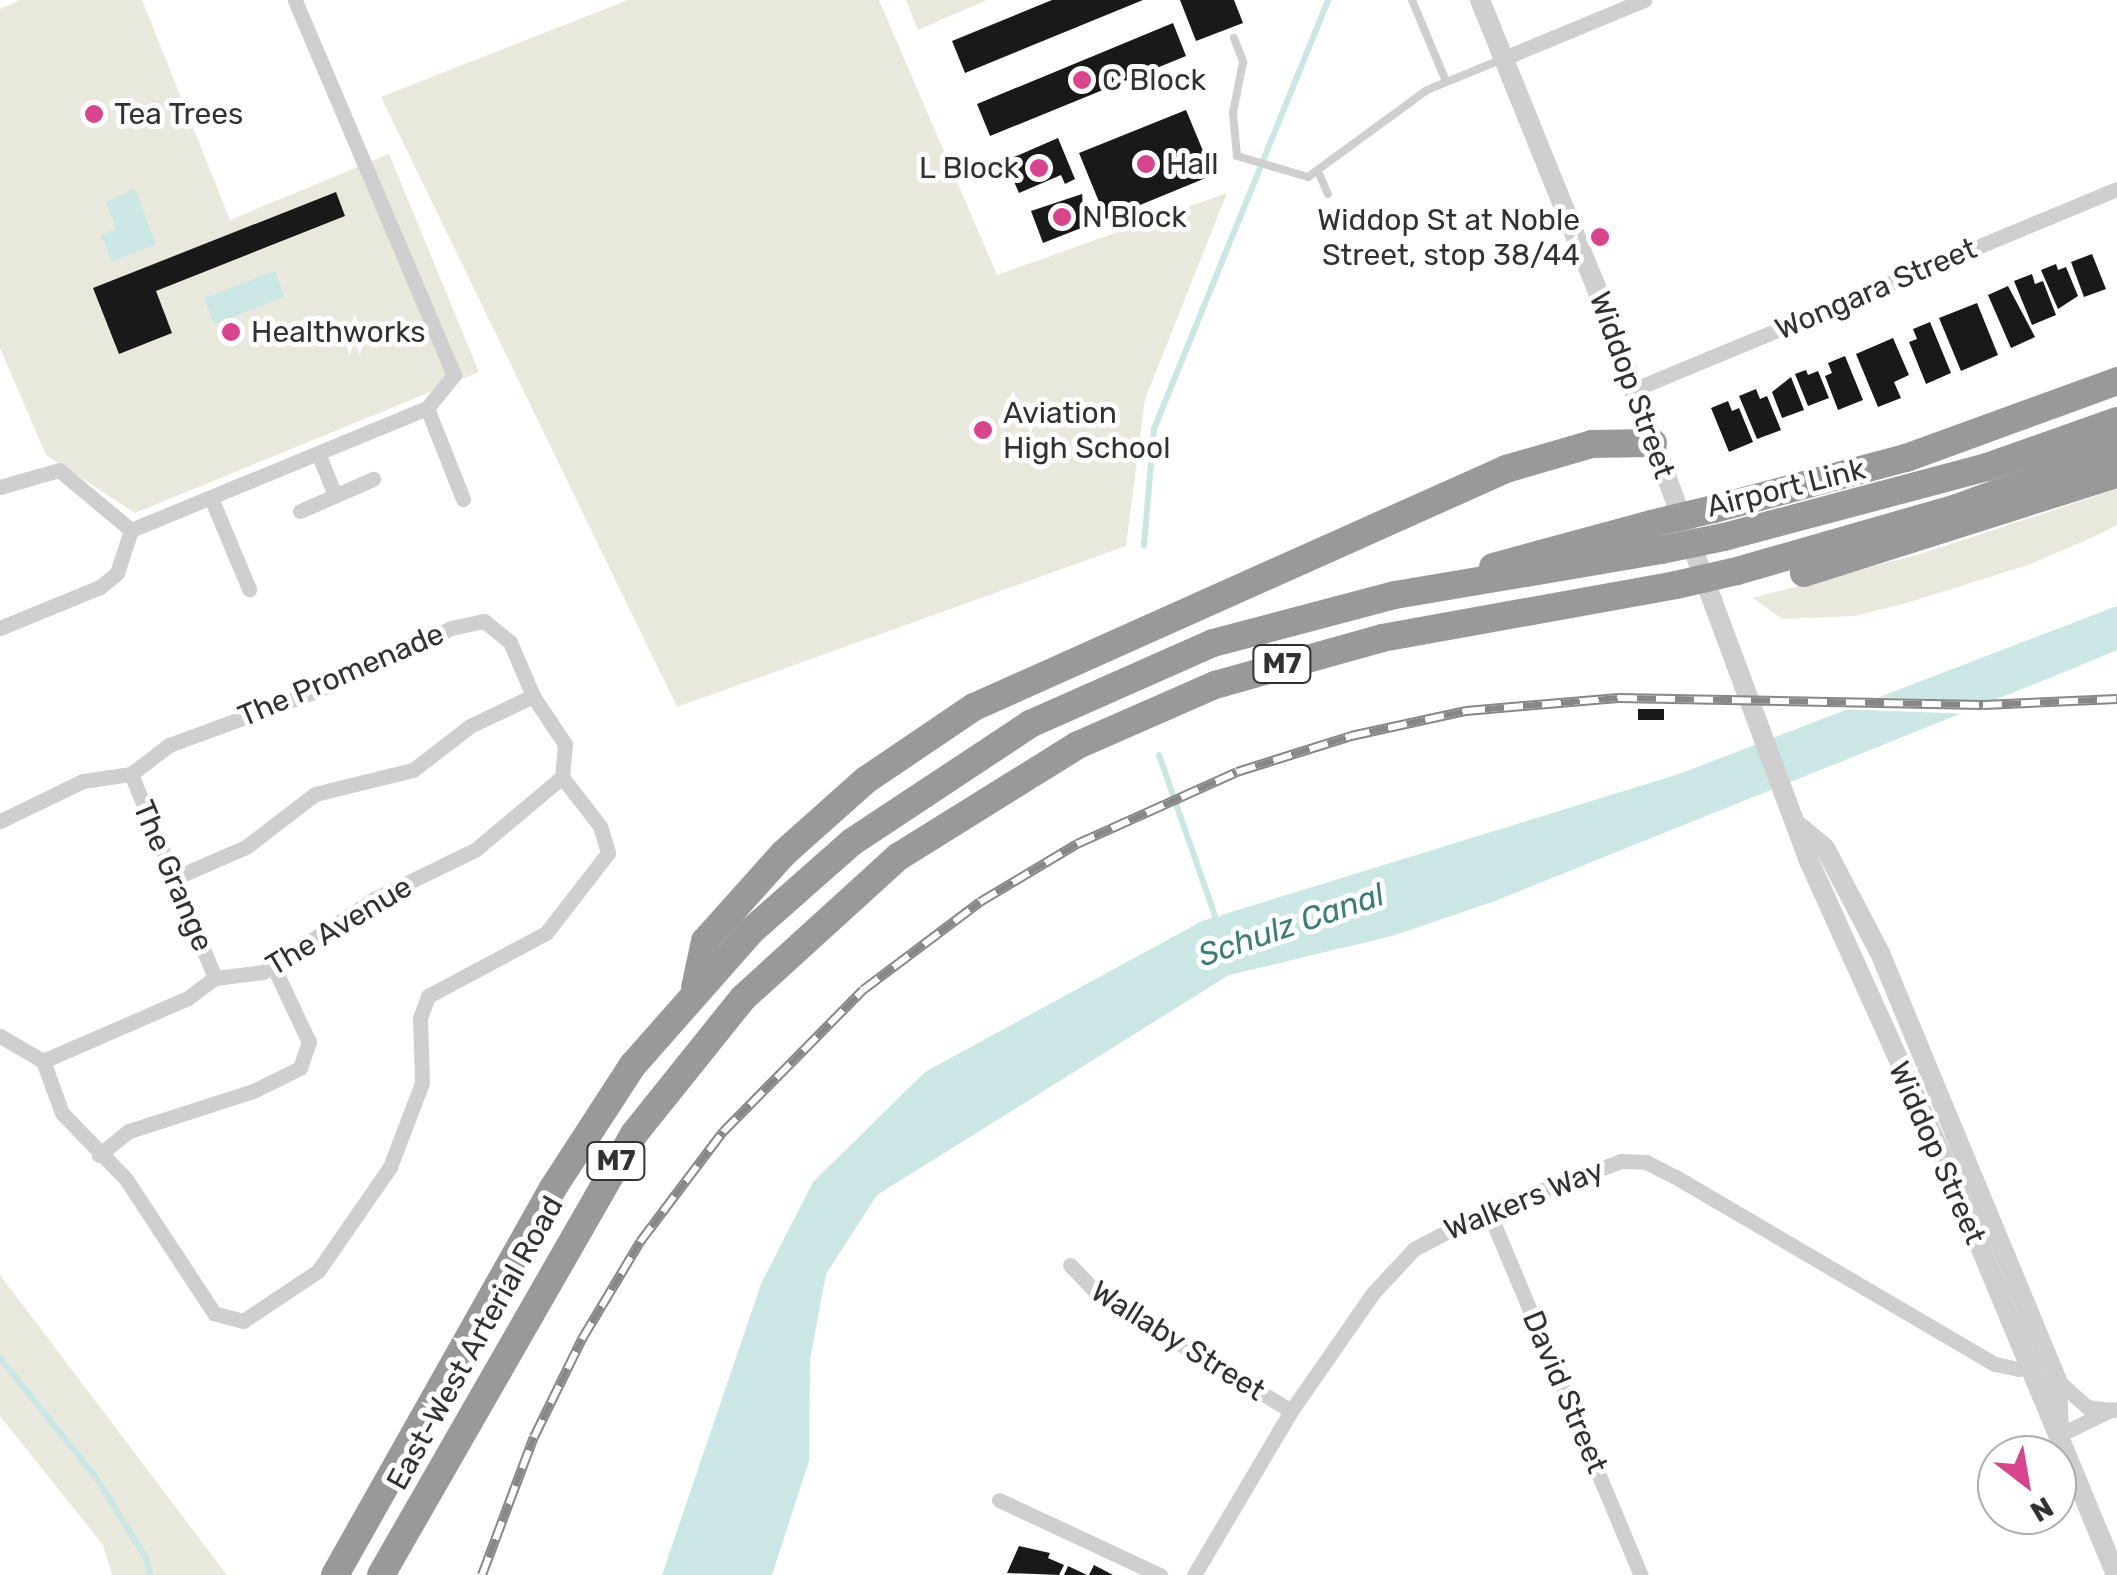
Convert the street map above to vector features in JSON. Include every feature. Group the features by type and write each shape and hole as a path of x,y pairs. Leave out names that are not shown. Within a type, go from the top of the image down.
{"highway":[{"path":"1656,537 1714,510 1906,458 2117,381"},
{"name":"Airport Link","path":"1461,584 1656,537 1724,537 1968,473 2117,421"},
{"path":"694,995 705,941 784,853 866,780 974,706 1506,469 1592,444 1653,443"},
{"path":"1740,579 2117,448"},
{"path":"1740,579 1862,559 2117,474"},
{"name":"East-West Arterial Road","path":"381,1575 599,1188 655,1106 767,973 898,857 1078,744 1226,682 1382,638 1647,592 1679,593 1740,579"},
{"name":"East-West Arterial Road","path":"334,1575 578,1146 694,995 751,931 852,842 1030,724 1213,643 1330,608 1461,584"}],"street":[{"path":"0,628 100,587 118,573 132,530 426,408 449,382 441,346 295,0"},
{"name":"Widdop Street","path":"1480,0 1635,389 1761,736 1801,828 1809,861 2059,1435"},
{"path":"1504,58 1644,0"},
{"name":"Wongara Street","path":"1635,389 2117,189"},
{"path":"426,408 463,499"},
{"path":"318,454 335,495"},
{"path":"0,487 42,470 59,470 132,530"},
{"path":"300,510 373,478"},
{"path":"211,498 249,588"},
{"name":"The Promenade","path":"0,820 94,778 131,774 169,745 314,692 466,623 484,622 505,636 533,696 565,744 562,777 604,833 605,864 546,934 444,982 424,1000 422,1083 399,1149 335,1251 305,1282 250,1318 220,1318 156,1233 134,1190 56,1103 43,1061"},
{"path":"170,880 246,847 316,794 413,770 470,726 533,696"},
{"name":"The Grange","path":"131,774 170,880 215,978"},
{"name":"The Avenue","path":"43,1061 188,998 215,978 247,978 273,966 374,899 475,850 562,777"},
{"name":"Widdop Street","path":"1801,828 1825,848 1880,953 2048,1354 2057,1380 2059,1435"},
{"path":"99,1155 138,1127 252,1090 300,1068 309,1042 273,966"},
{"path":"0,1036 43,1061"},
{"name":"Walkers Way","path":"1194,1575 1292,1411 1397,1266 1435,1234 1606,1165 1646,1162 2009,1369 2029,1366"},
{"name":"David Street","path":"1488,1210 1641,1575"},
{"name":"Wallaby Street","path":"1070,1265 1098,1295 1292,1411"},
{"path":"1982,1352 2018,1341"},
{"path":"2029,1366 2048,1354"},
{"path":"2057,1380 2087,1407 2115,1409"},
{"path":"2059,1435 2115,1409"},
{"name":"Widdop Street","path":"2077,1479 2116,1575"},
{"path":"999,1500 1160,1575"}],"lane":[{"path":"1412,0 1445,79"},
{"path":"1234,38 1243,62 1233,112 1237,156 1308,178 1445,79 1504,58"},
{"path":"1318,170 1328,194"}],"shaded area":[{"name":"Healthworks","path":"20,0 142,0 230,220 389,154 479,372 135,513 46,455 0,348 0,9"},
{"path":"628,0 879,0 997,275 1227,193 1145,399 1126,546 677,707 381,97"},
{"path":"906,0 987,0 918,30"},
{"path":"2117,489 2117,525 2031,564 1910,602 1855,616 1782,619 1753,598 1927,552"},
{"path":"0,1275 227,1575 112,1575 103,1545 0,1416"}],"water":[{"path":"135,189 156,244 112,262 101,235 116,229 106,202"},
{"path":"275,271 285,297 214,324 204,298"},
{"name":"Schulz Canal","path":"2117,606 2117,650 2069,670 1495,901 1392,936 1229,975 877,1195 826,1274 810,1360 809,1461 772,1575 662,1575 761,1284 813,1182 925,1072 1202,921 1679,774"}],"pier":[{"path":"1868,697 2007,701 1976,714 1836,709"}],"building":[{"path":"1052,0 1143,0 965,73 952,41"},
{"path":"1180,0 1234,0 1243,23 1196,41"},
{"name":"C Block","path":"1173,23 1186,56 990,136 977,104"},
{"name":"Hall","path":"1186,110 1213,175 1106,219 1079,153"},
{"name":"L Block","path":"1058,138 1075,179 1065,184 1061,175 1019,193 1005,161"},
{"path":"336,192 345,216 156,291 172,333 119,354 93,288"},
{"name":"N Block","path":"1082,194 1094,223 1043,243 1031,211"},
{"path":"2092,254 2106,289 2084,297 2071,262"},
{"path":"2056,264 2058,270 2066,267 2078,296 2058,309 2041,270"},
{"path":"2032,274 2035,284 2043,281 2056,315 2032,325 2014,281"},
{"path":"2008,286 2035,337 2011,348 1988,295"},
{"path":"1977,303 1998,355 1961,371 1939,318"},
{"path":"1930,322 1951,373 1926,384 1909,342 1917,339 1913,329"},
{"path":"1893,338 1909,375 1894,382 1901,398 1878,407 1856,354"},
{"path":"1845,356 1863,400 1838,410 1825,376 1832,373 1828,363"},
{"path":"1806,370 1808,375 1818,371 1829,398 1808,406 1795,374"},
{"path":"1791,377 1804,410 1782,418 1772,392"},
{"path":"1756,389 1760,399 1767,396 1781,430 1757,439 1739,396"},
{"path":"1728,401 1732,411 1739,408 1753,442 1729,452 1711,408"},
{"path":"1638,709 1664,709 1664,720 1638,720"},
{"path":"1019,1546 1050,1553 1048,1558 1064,1565 1059,1575 1007,1573"},
{"path":"1094,1565 1113,1575 1089,1575"},
{"path":"1068,1566 1087,1575 1064,1575"}],"waterway":[{"path":"1144,545 1154,429 1328,0"},
{"name":"Schulz Canal","path":"1159,755 1218,924"},
{"path":"0,1358 95,1476 146,1558 150,1575"}],"railway":[{"path":"482,1575 534,1437 582,1339 640,1242 723,1132 863,990 980,902 1077,844 1237,772 1351,736 1466,711 1618,698 1983,705 2117,699"}],"place":[{"name":"C Block","path":"1082,80"},
{"name":"Tea Trees","path":"94,114"},
{"name":"Hall","path":"1146,164"},
{"name":"L Block","path":"1039,168"},
{"name":"N Block","path":"1062,217"},
{"name":"Widdop St at Noble Street, stop 38/44","path":"1600,237"},
{"name":"Healthworks","path":"231,332"},
{"name":"Aviation High School","path":"983,430"}]}
